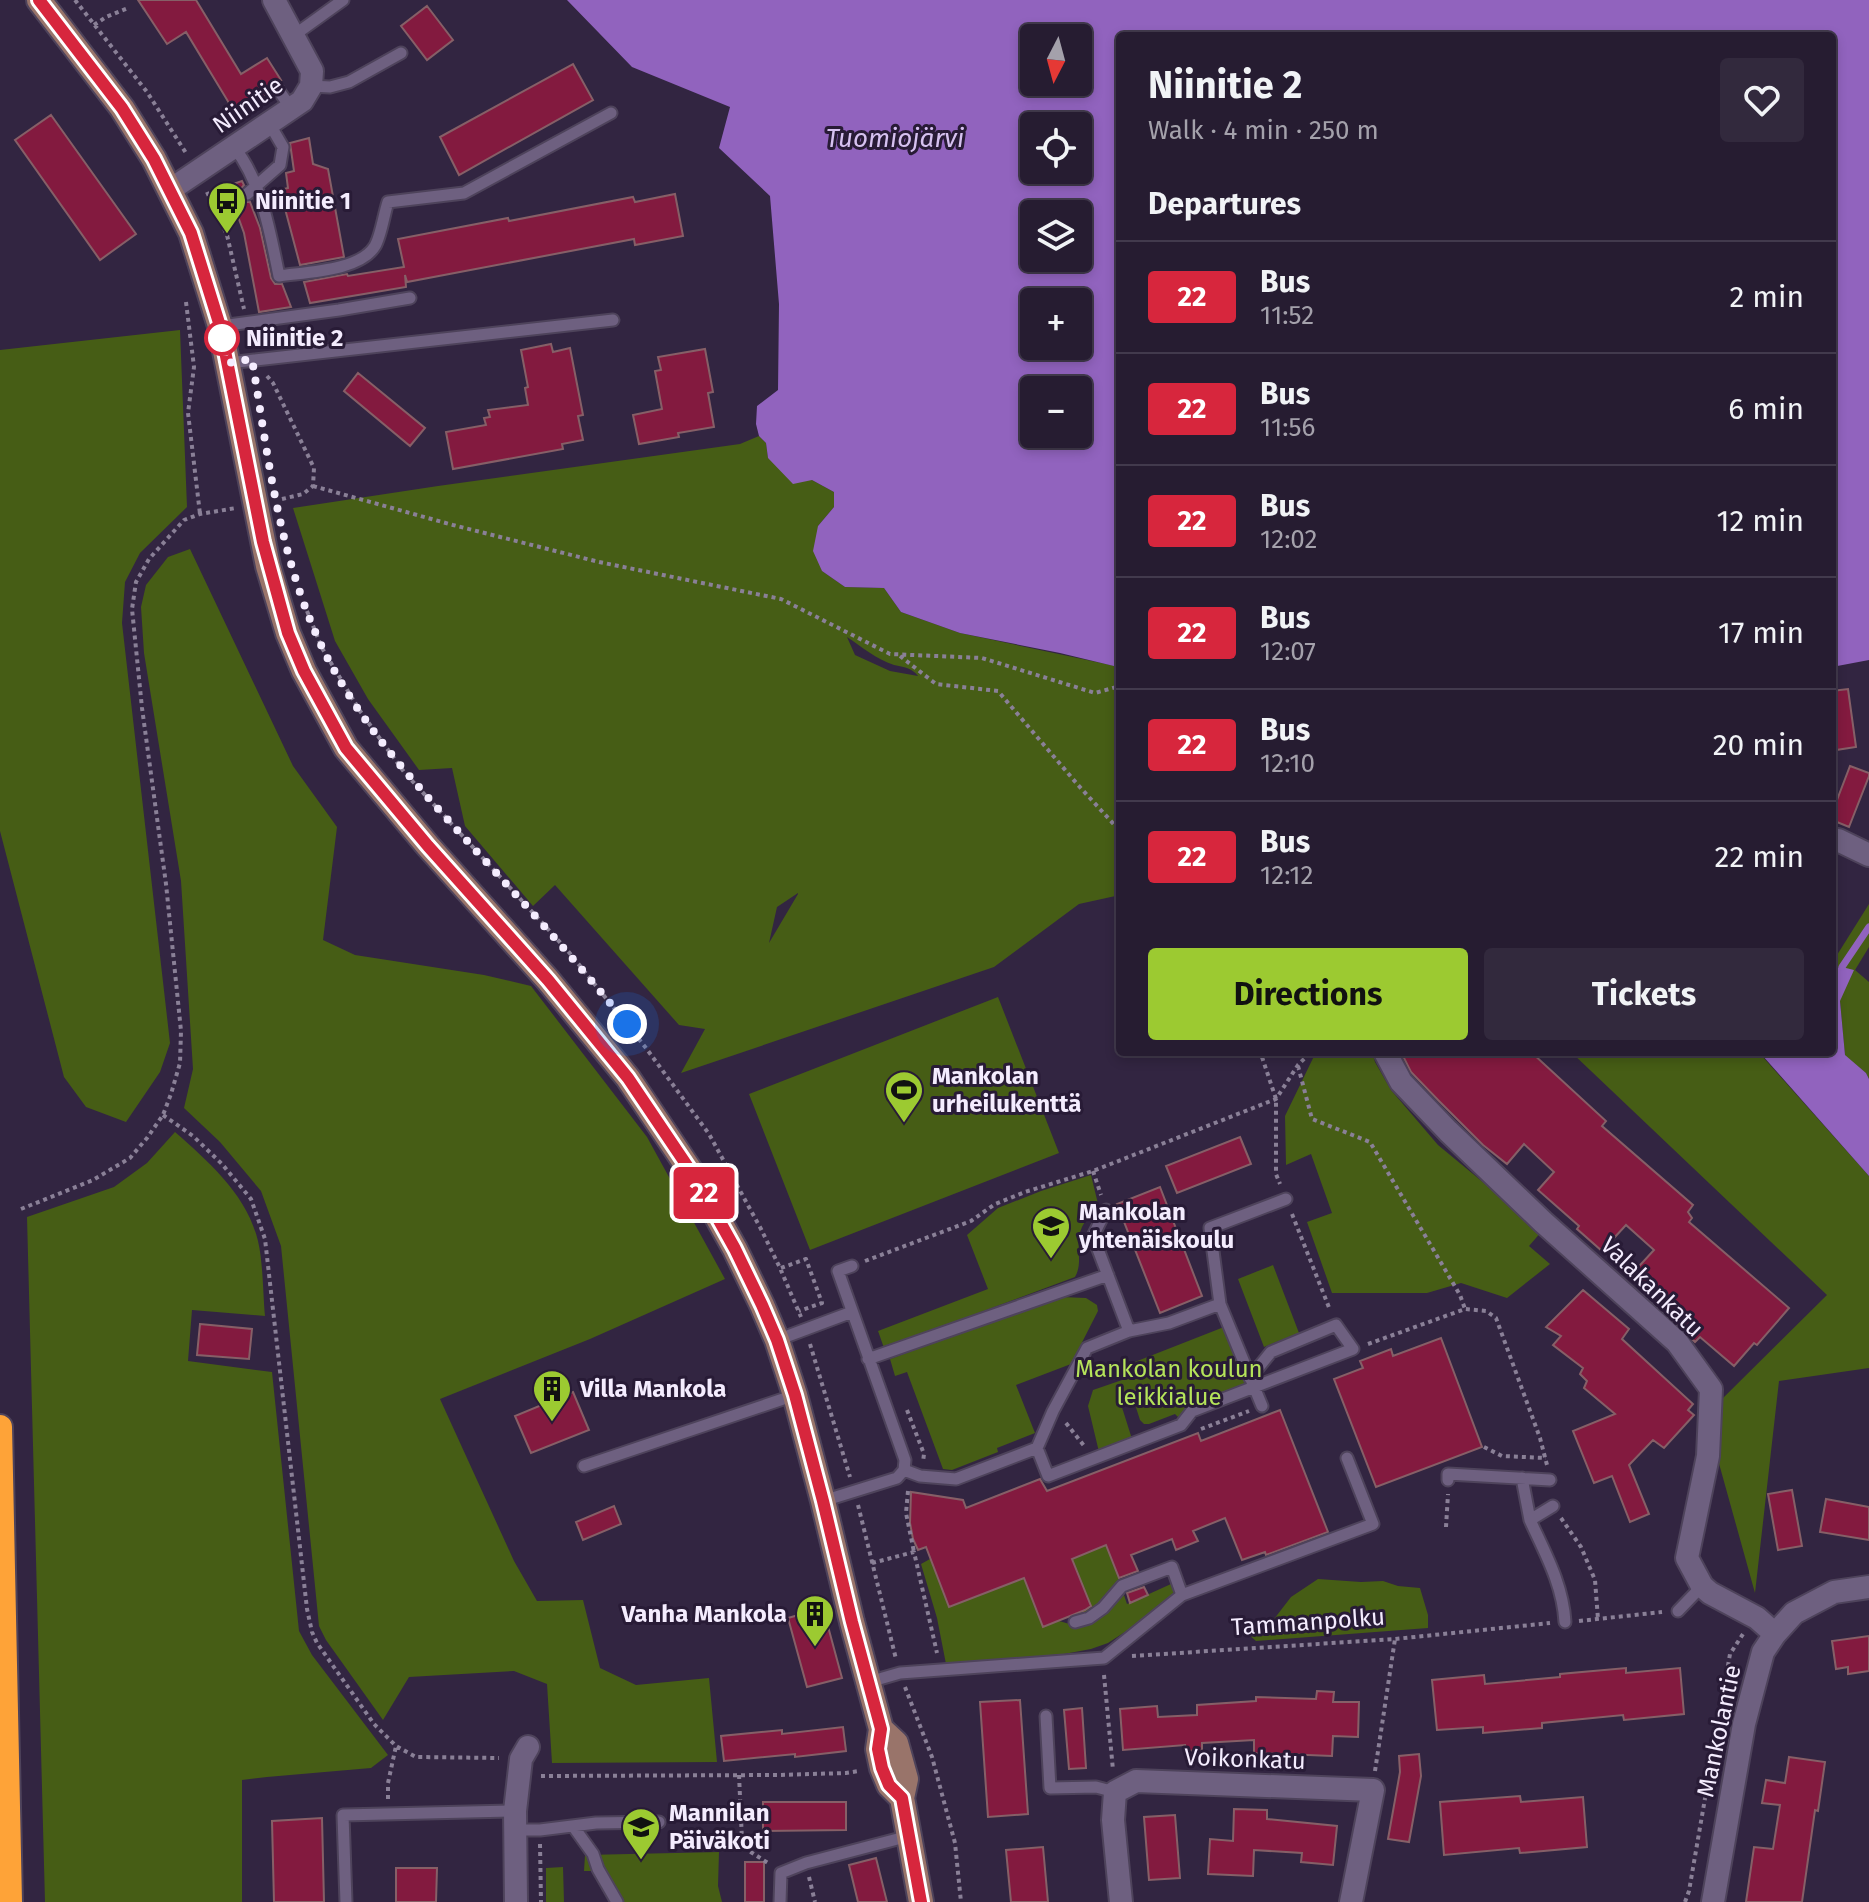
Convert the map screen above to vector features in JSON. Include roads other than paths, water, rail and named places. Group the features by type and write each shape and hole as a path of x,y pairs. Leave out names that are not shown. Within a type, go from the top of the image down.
{"highway":[{"path":"0,1427 10,1902"}],"main road":[{"path":"39,0 122,108 154,159 191,233 220,326 240,361 268,566 288,633 304,671 346,748 428,846 548,980 628,1078 696,1179 735,1249 777,1340 795,1395 881,1729 878,1749 882,1768 889,1785 902,1798"},
{"path":"881,1729 896,1743 906,1779 902,1798 921,1902"}],"street":[{"name":"Niinitie","path":"170,190 302,101 311,86 312,71 274,0"},
{"path":"1836,840 1869,855"},
{"name":"Valakankatu","path":"1386,1056 1401,1082 1448,1131 1543,1222 1677,1342 1711,1389 1708,1456 1687,1558 1702,1586"},
{"path":"1702,1586 1757,1618 1775,1634"},
{"name":"Mankolantie","path":"1713,1902 1744,1724 1763,1652 1794,1613 1834,1592 1869,1587"},
{"path":"516,1902 516,1820 524,1753"},
{"name":"Voikonkatu","path":"1115,1792 1136,1781 1373,1790 1351,1902"},
{"path":"1115,1792 1113,1820 1121,1902"}],"lane":[{"path":"293,36 343,0"},
{"path":"311,86 330,87 349,82 401,53"},
{"path":"277,88 291,108"},
{"path":"234,147 251,173 251,190 268,227 279,276 349,265 375,246 388,202 464,193 611,113"},
{"path":"251,190 280,165 283,147 269,123"},
{"path":"220,326 246,324 301,310 410,298"},
{"path":"240,361 613,320"},
{"path":"1262,1406 1220,1304 1210,1228 1286,1199"},
{"path":"1106,1210 1093,1236 1129,1331"},
{"path":"852,1266 838,1271 905,1460 900,1474"},
{"path":"868,1359 1108,1275"},
{"path":"1220,1304 1169,1323 1129,1331 1087,1348 1037,1448 1048,1476 1181,1425 1192,1411 1252,1383 1353,1349 1336,1325 1271,1352 1252,1383"},
{"path":"777,1340 852,1312"},
{"path":"584,1466 795,1395"},
{"path":"823,1501 900,1474 956,1479 1037,1448"},
{"path":"869,1682 900,1673 1104,1658 1182,1595 1373,1524 1347,1458"},
{"path":"1448,1480 1448,1474 1550,1480"},
{"path":"1522,1478 1530,1520 1557,1578 1565,1622"},
{"path":"1530,1520 1553,1506"},
{"path":"1075,1622 1089,1618 1103,1608 1122,1586 1172,1567 1182,1595"},
{"path":"1678,1611 1702,1586"},
{"path":"1046,1716 1050,1788 1096,1787 1115,1792"},
{"path":"346,1902 343,1815 516,1820 573,1826 659,1822"},
{"path":"573,1826 593,1854 617,1902"},
{"path":"780,1902 781,1873 806,1863 909,1836"}],"water":[{"name":"Tuomiojärvi","path":"567,0 1869,0 1869,660 1836,666 1836,32 1116,32 1116,666 960,633 901,612 884,588 845,587 822,571 813,551 818,526 834,507 834,492 812,480 793,484 768,458 766,443 759,436 756,424 757,406 778,390 779,304 770,196 719,148 730,107 632,67"},
{"path":"1836,968 1854,970 1840,1001 1845,1055 1869,1079 1869,1176 1763,1056 1836,1056"}],"waterway":[{"path":"1842,967 1869,927"}],"place":[{"name":"Niinitie 1","path":"227,235"},
{"name":"Niinitie 2","path":"222,338"},
{"name":"Mankolan urheilukenttä","path":"904,1124"},
{"name":"Mankolan yhtenäiskoulu","path":"1051,1260"},
{"name":"Villa Mankola","path":"552,1423"},
{"name":"Vanha Mankola","path":"815,1648"},
{"name":"Mannilan Päiväkoti","path":"641,1861"}],"park label":[{"name":"Mankolan koulun leikkialue","path":"1169,1383"}]}
